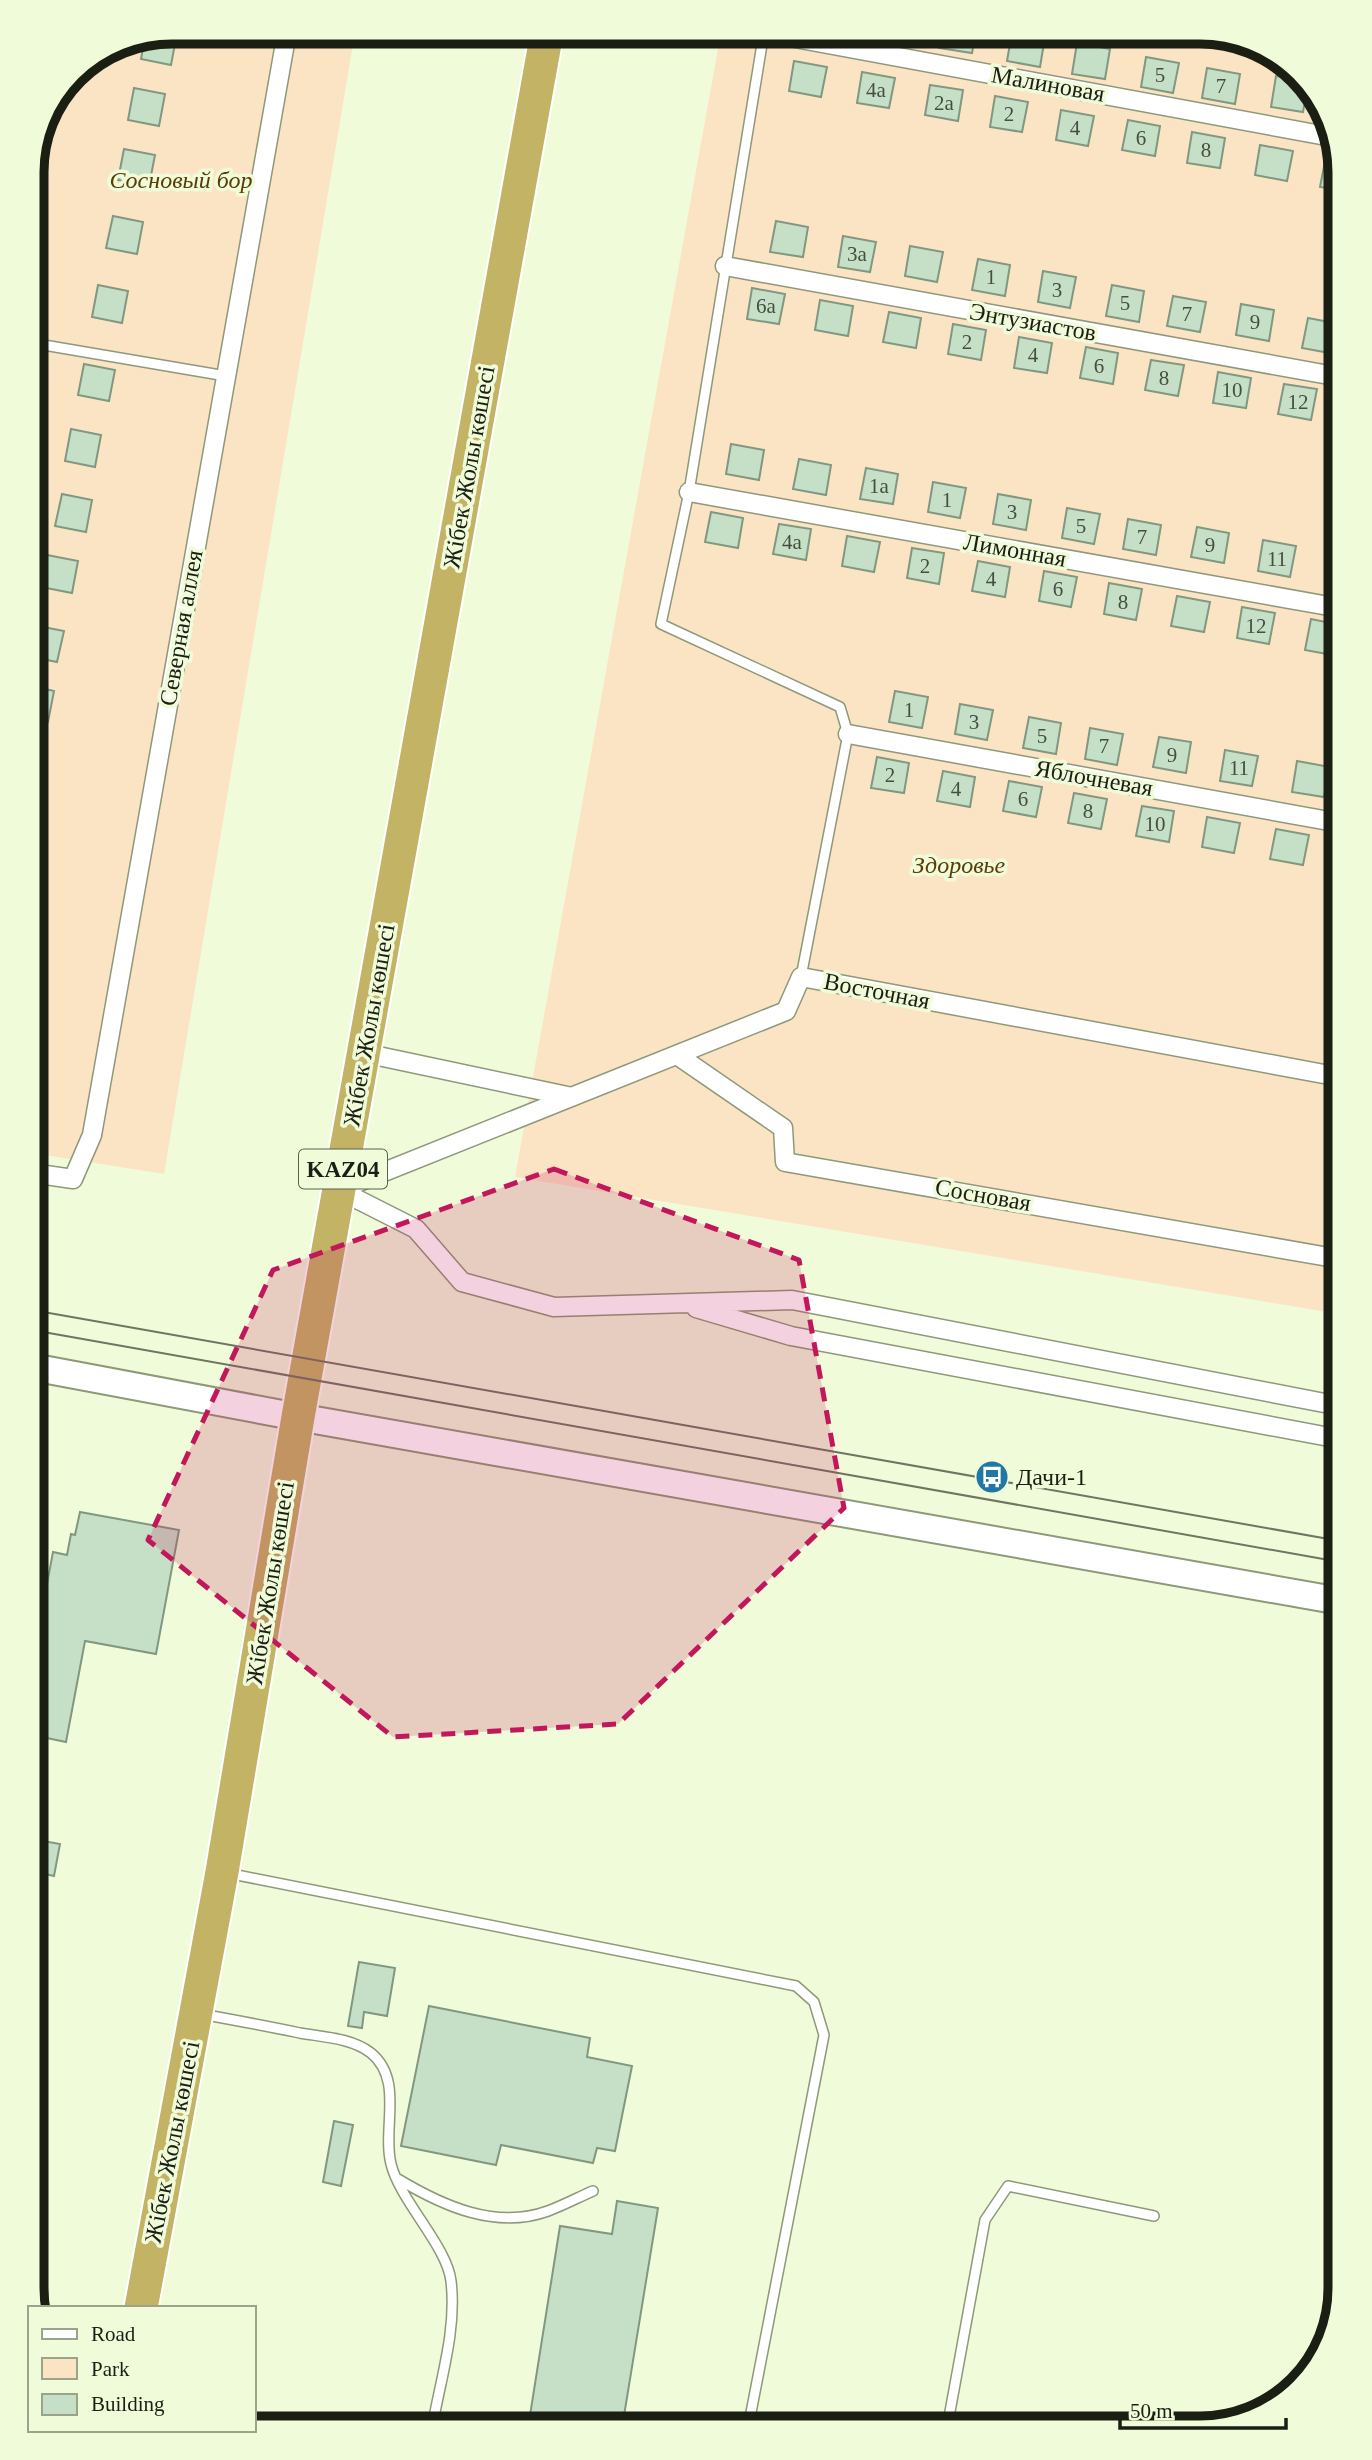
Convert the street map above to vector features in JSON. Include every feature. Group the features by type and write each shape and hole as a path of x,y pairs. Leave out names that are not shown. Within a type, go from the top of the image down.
{"highway":[{"name":"Жібек Жолы көшесі","path":"141,2306 222,1872 298,1417 545,44"}],"street":[{"name":"Северная аллея","path":"44,1175 73,1179 92,1135 285,44"},
{"name":"Малиновая","path":"829,44 1323,135"},
{"name":"Энтузиастов","path":"725,266 1328,375"},
{"name":"Лимонная","path":"689,492 1328,606"},
{"name":"Яблочневая","path":"848,734 1328,821"},
{"name":"Восточная","path":"339,1190 786,1011 801,977 1328,1075"},
{"path":"364,1053 572,1097"},
{"name":"Сосновая","path":"677,1055 783,1128 786,1162 1328,1257"},
{"path":"339,1190 416,1228 462,1282 554,1307 792,1300 1328,1404"},
{"path":"680,1304 791,1336 1328,1436"},
{"path":"44,1369 298,1417 1328,1599"}],"lane":[{"path":"762,44 689,492 661,624 839,707 848,734 801,977"},
{"path":"44,345 226,376"},
{"path":"222,1872 796,1986 814,2002 824,2035 750,2416"},
{"path":"196,2012 361,2046 382,2064 390,2095 388,2146 391,2164 443,2258 451,2279 451,2321 434,2416"},
{"path":"397,2179 451,2208 508,2218 546,2212 593,2190"},
{"path":"949,2416 985,2220 1008,2186 1154,2216"}],"highlighted area":[{"path":"554,1169 799,1260 844,1508 618,1724 393,1737 148,1540 273,1270"}],"green space":[{"name":"Сосновый бор","path":"164,44 353,44 164,1174 44,1155 45,155 57,115 70,94 101,65 131,51"},
{"name":"Здоровье","path":"719,44 1208,44 1241,51 1271,65 1296,88 1315,115 1324,139 1328,172 1328,1312 515,1177"}],"building":[{"path":"175,44 171,65 141,59 143,47"},
{"path":"940,44 974,44 972,53 939,48"},
{"path":"1010,44 1044,44 1040,67 1007,61"},
{"path":"1077,44 1110,49 1105,79 1072,74"},
{"path":"1146,57 1179,63 1173,93 1141,87"},
{"path":"794,61 827,67 821,97 789,91"},
{"path":"1207,68 1240,74 1235,104 1202,98"},
{"path":"862,72 895,78 889,108 857,103"},
{"path":"1276,76 1286,78 1305,99 1303,112 1271,107"},
{"path":"930,85 963,90 958,121 925,115"},
{"path":"134,88 165,94 159,126 128,120"},
{"path":"995,96 1028,102 1022,132 990,127"},
{"path":"1061,110 1094,116 1088,146 1056,140"},
{"path":"1128,120 1160,126 1155,156 1122,150"},
{"path":"1192,132 1225,138 1220,168 1187,163"},
{"path":"1260,145 1293,151 1287,181 1255,175"},
{"path":"124,149 155,155 149,186 118,180"},
{"path":"1326,156 1327,156 1328,188 1320,187"},
{"path":"113,216 143,222 137,254 106,248"},
{"path":"776,221 808,227 803,257 770,252"},
{"path":"843,236 876,242 870,272 838,267"},
{"path":"910,246 943,252 937,282 905,276"},
{"path":"978,259 1010,265 1005,296 972,290"},
{"path":"1043,271 1076,277 1070,308 1038,302"},
{"path":"98,285 128,291 122,323 92,317"},
{"path":"1112,285 1144,291 1139,322 1106,316"},
{"path":"752,288 785,294 779,324 747,319"},
{"path":"1173,296 1206,302 1200,332 1167,326"},
{"path":"820,300 853,306 848,336 815,330"},
{"path":"1241,304 1274,310 1269,341 1236,335"},
{"path":"889,312 921,318 916,348 883,342"},
{"path":"1308,318 1328,322 1328,353 1302,348"},
{"path":"953,324 986,330 981,360 948,354"},
{"path":"1019,337 1052,343 1047,373 1014,368"},
{"path":"1086,347 1118,353 1113,384 1080,378"},
{"path":"1151,360 1184,365 1178,396 1145,390"},
{"path":"84,364 115,370 109,401 78,395"},
{"path":"1218,372 1251,378 1246,408 1213,403"},
{"path":"1284,384 1317,389 1311,420 1278,414"},
{"path":"71,429 101,435 95,467 65,461"},
{"path":"731,444 764,450 759,480 726,474"},
{"path":"799,459 831,465 826,495 793,489"},
{"path":"866,468 898,474 893,504 860,499"},
{"path":"933,482 966,488 960,518 928,512"},
{"path":"62,494 92,500 86,532 55,526"},
{"path":"998,494 1031,500 1026,530 993,524"},
{"path":"1067,508 1100,514 1094,544 1062,538"},
{"path":"711,512 743,518 738,548 705,542"},
{"path":"1128,519 1161,525 1156,555 1123,549"},
{"path":"779,524 811,529 806,560 773,554"},
{"path":"1197,527 1229,533 1224,563 1191,557"},
{"path":"847,536 880,542 874,572 842,566"},
{"path":"1263,540 1296,546 1290,577 1258,571"},
{"path":"912,548 944,553 939,584 907,578"},
{"path":"47,555 78,561 72,593 44,588"},
{"path":"978,561 1010,567 1005,597 972,591"},
{"path":"1044,571 1077,577 1071,607 1039,601"},
{"path":"1109,583 1142,589 1136,620 1104,614"},
{"path":"1177,596 1210,602 1204,632 1171,626"},
{"path":"1242,607 1275,613 1269,644 1237,638"},
{"path":"1311,619 1328,623 1328,654 1305,650"},
{"path":"44,627 64,631 57,662 44,659"},
{"path":"44,689 54,691 48,722 44,721"},
{"path":"895,691 928,697 922,728 889,722"},
{"path":"960,704 993,710 987,740 955,734"},
{"path":"1029,717 1061,723 1056,754 1023,748"},
{"path":"1090,728 1123,734 1117,765 1085,759"},
{"path":"1159,737 1191,742 1186,773 1153,767"},
{"path":"1225,750 1258,756 1252,786 1220,781"},
{"path":"877,757 909,763 904,793 871,788"},
{"path":"1297,761 1328,767 1324,797 1292,792"},
{"path":"943,771 975,777 970,807 937,801"},
{"path":"1009,781 1042,787 1036,817 1003,811"},
{"path":"1074,793 1107,799 1101,829 1068,823"},
{"path":"1142,806 1174,811 1169,842 1136,836"},
{"path":"1207,817 1240,823 1234,853 1202,847"},
{"path":"1276,829 1309,835 1303,865 1270,859"},
{"path":"80,1512 179,1530 156,1654 85,1641 66,1742 44,1737 44,1600 53,1552 67,1555 71,1534 75,1535"},
{"path":"44,1841 60,1844 54,1876 44,1874"},
{"path":"359,1962 395,1968 387,2016 364,2012 362,2028 348,2026"},
{"path":"429,2006 590,2038 587,2057 632,2066 615,2151 597,2148 593,2163 501,2145 496,2165 401,2146"},
{"path":"334,2121 353,2125 341,2186 323,2182"},
{"path":"617,2201 658,2208 624,2416 530,2416 560,2226 612,2234"}],"tram line":[{"path":"44,1312 1328,1539"},
{"path":"44,1332 1328,1560"}],"place":[{"name":"Дачи-1","path":"992,1477"}]}
